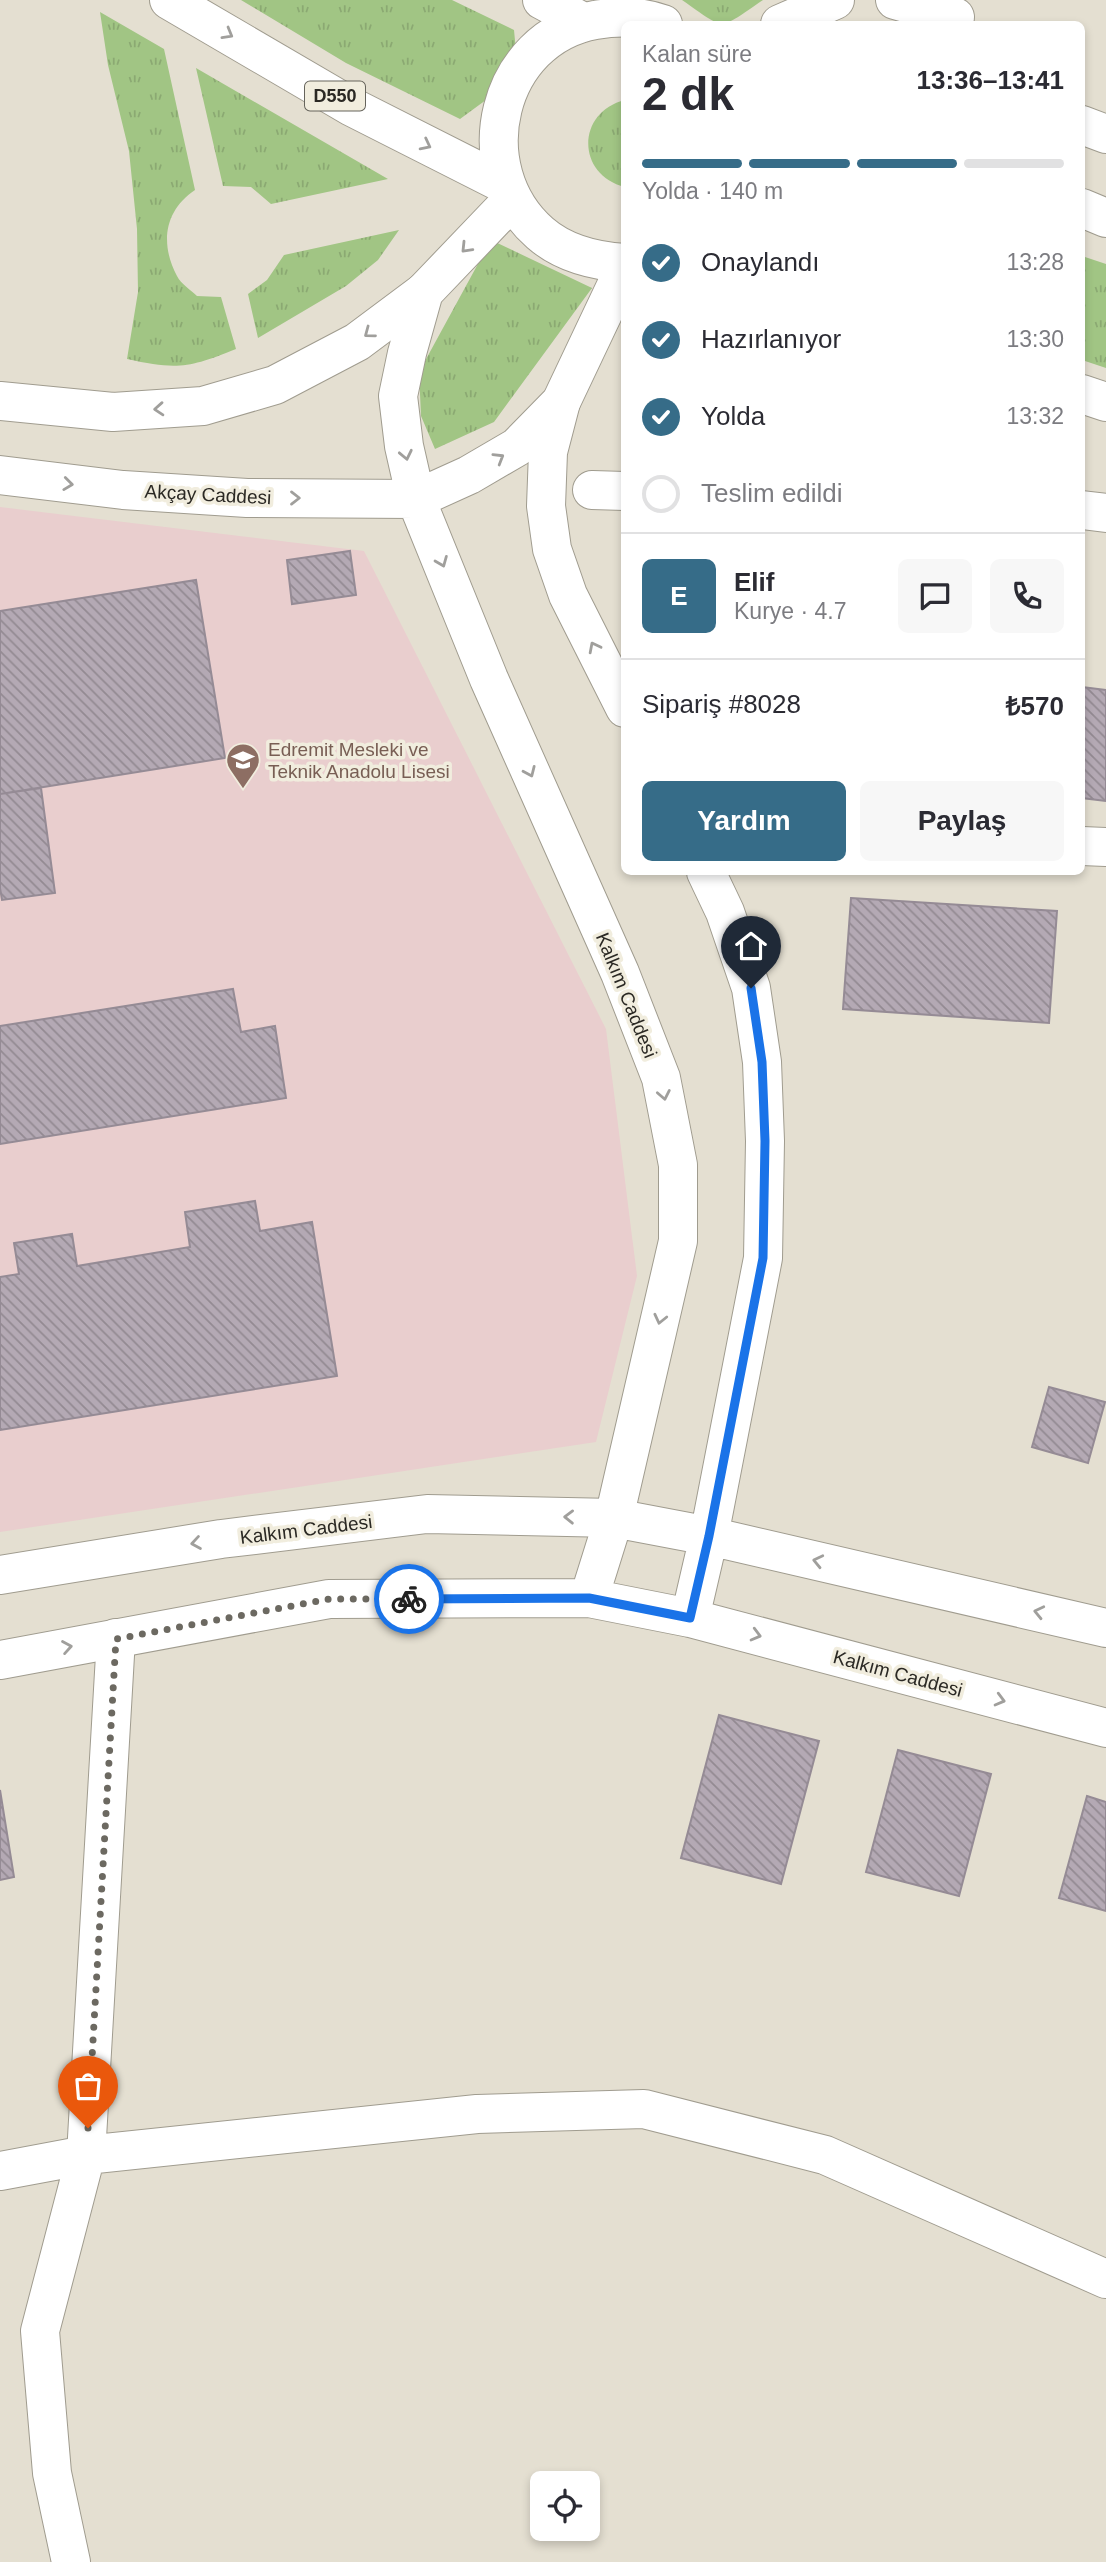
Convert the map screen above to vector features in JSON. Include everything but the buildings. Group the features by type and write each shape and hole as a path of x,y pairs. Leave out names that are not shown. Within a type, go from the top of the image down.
{"main road":[{"name":"D550","path":"169,0 352,107 510,192"},
{"path":"542,0 597,14 655,21"},
{"path":"787,21 835,0"},
{"path":"895,0 953,14"},
{"path":"597,14 552,37 527,59 509,88 499,119 498,152 510,192 520,211 541,234 567,250 596,261 621,264"},
{"path":"1085,126 1106,134"},
{"path":"0,401 113,412 203,406 275,385 356,342 424,292 510,192"},
{"path":"1085,209 1106,218"},
{"path":"621,274 561,402 548,452 546,506 552,549 568,595 621,700"},
{"name":"Kalkım Caddesi","path":"424,292 398,397 404,446 416,499 489,679 620,974 661,1078 678,1165 678,1241 614,1518 589,1598"},
{"path":"1085,395 1106,402"},
{"path":"416,499 469,475 517,447 561,402"},
{"name":"Akçay Caddesi","path":"0,475 122,490 247,498 416,499"},
{"path":"1085,510 1106,513"},
{"path":"1085,846 1106,847"},
{"path":"690,1618 709,1536 763,1258 765,1141 762,1062 751,988 725,912 707,875"},
{"name":"Kalkım Caddesi","path":"0,1575 221,1539 427,1514 614,1518 709,1536 1106,1628"},
{"name":"Kalkım Caddesi","path":"0,1660 329,1599 589,1598 690,1618 1106,1728"},
{"path":"71,2562 52,2473 40,2332 86,2155 116,1639"},
{"path":"0,2171 86,2155 477,2115 645,2109 825,2155 1106,2279"}],"shaded area":[{"name":"Edremit Mesleki ve Teknik Anadolu Lisesi","path":"0,507 364,551 606,1029 637,1276 596,1442 0,1532"}],"green space":[{"path":"241,0 452,0 514,30 517,62 490,97 460,119 346,63"},
{"path":"682,0 763,0 731,21 713,21"},
{"path":"100,12 164,49 195,190 185,198 171,218 168,252 179,279 197,296 221,297 236,349 206,360 171,366 127,359 138,292 137,229 129,151 108,65"},
{"path":"196,68 388,179 271,204 251,187 223,186"},
{"path":"621,102 621,185 597,170 588,144 597,117"},
{"path":"399,230 378,260 346,286 258,338 248,294 267,280 284,255"},
{"path":"491,240 592,288 494,422 435,449 421,416 419,372"},
{"path":"1085,257 1106,264 1106,368 1085,361"}],"way so far":[{"path":"88,2128 116,1639 329,1599 409,1599"}],"place":[{"name":"Edremit Mesleki ve Teknik Anadolu Lisesi","path":"243,790"}],"route":[{"path":"409,1599 589,1598 690,1618 709,1536 763,1258 765,1141 762,1062 751,988"}]}
